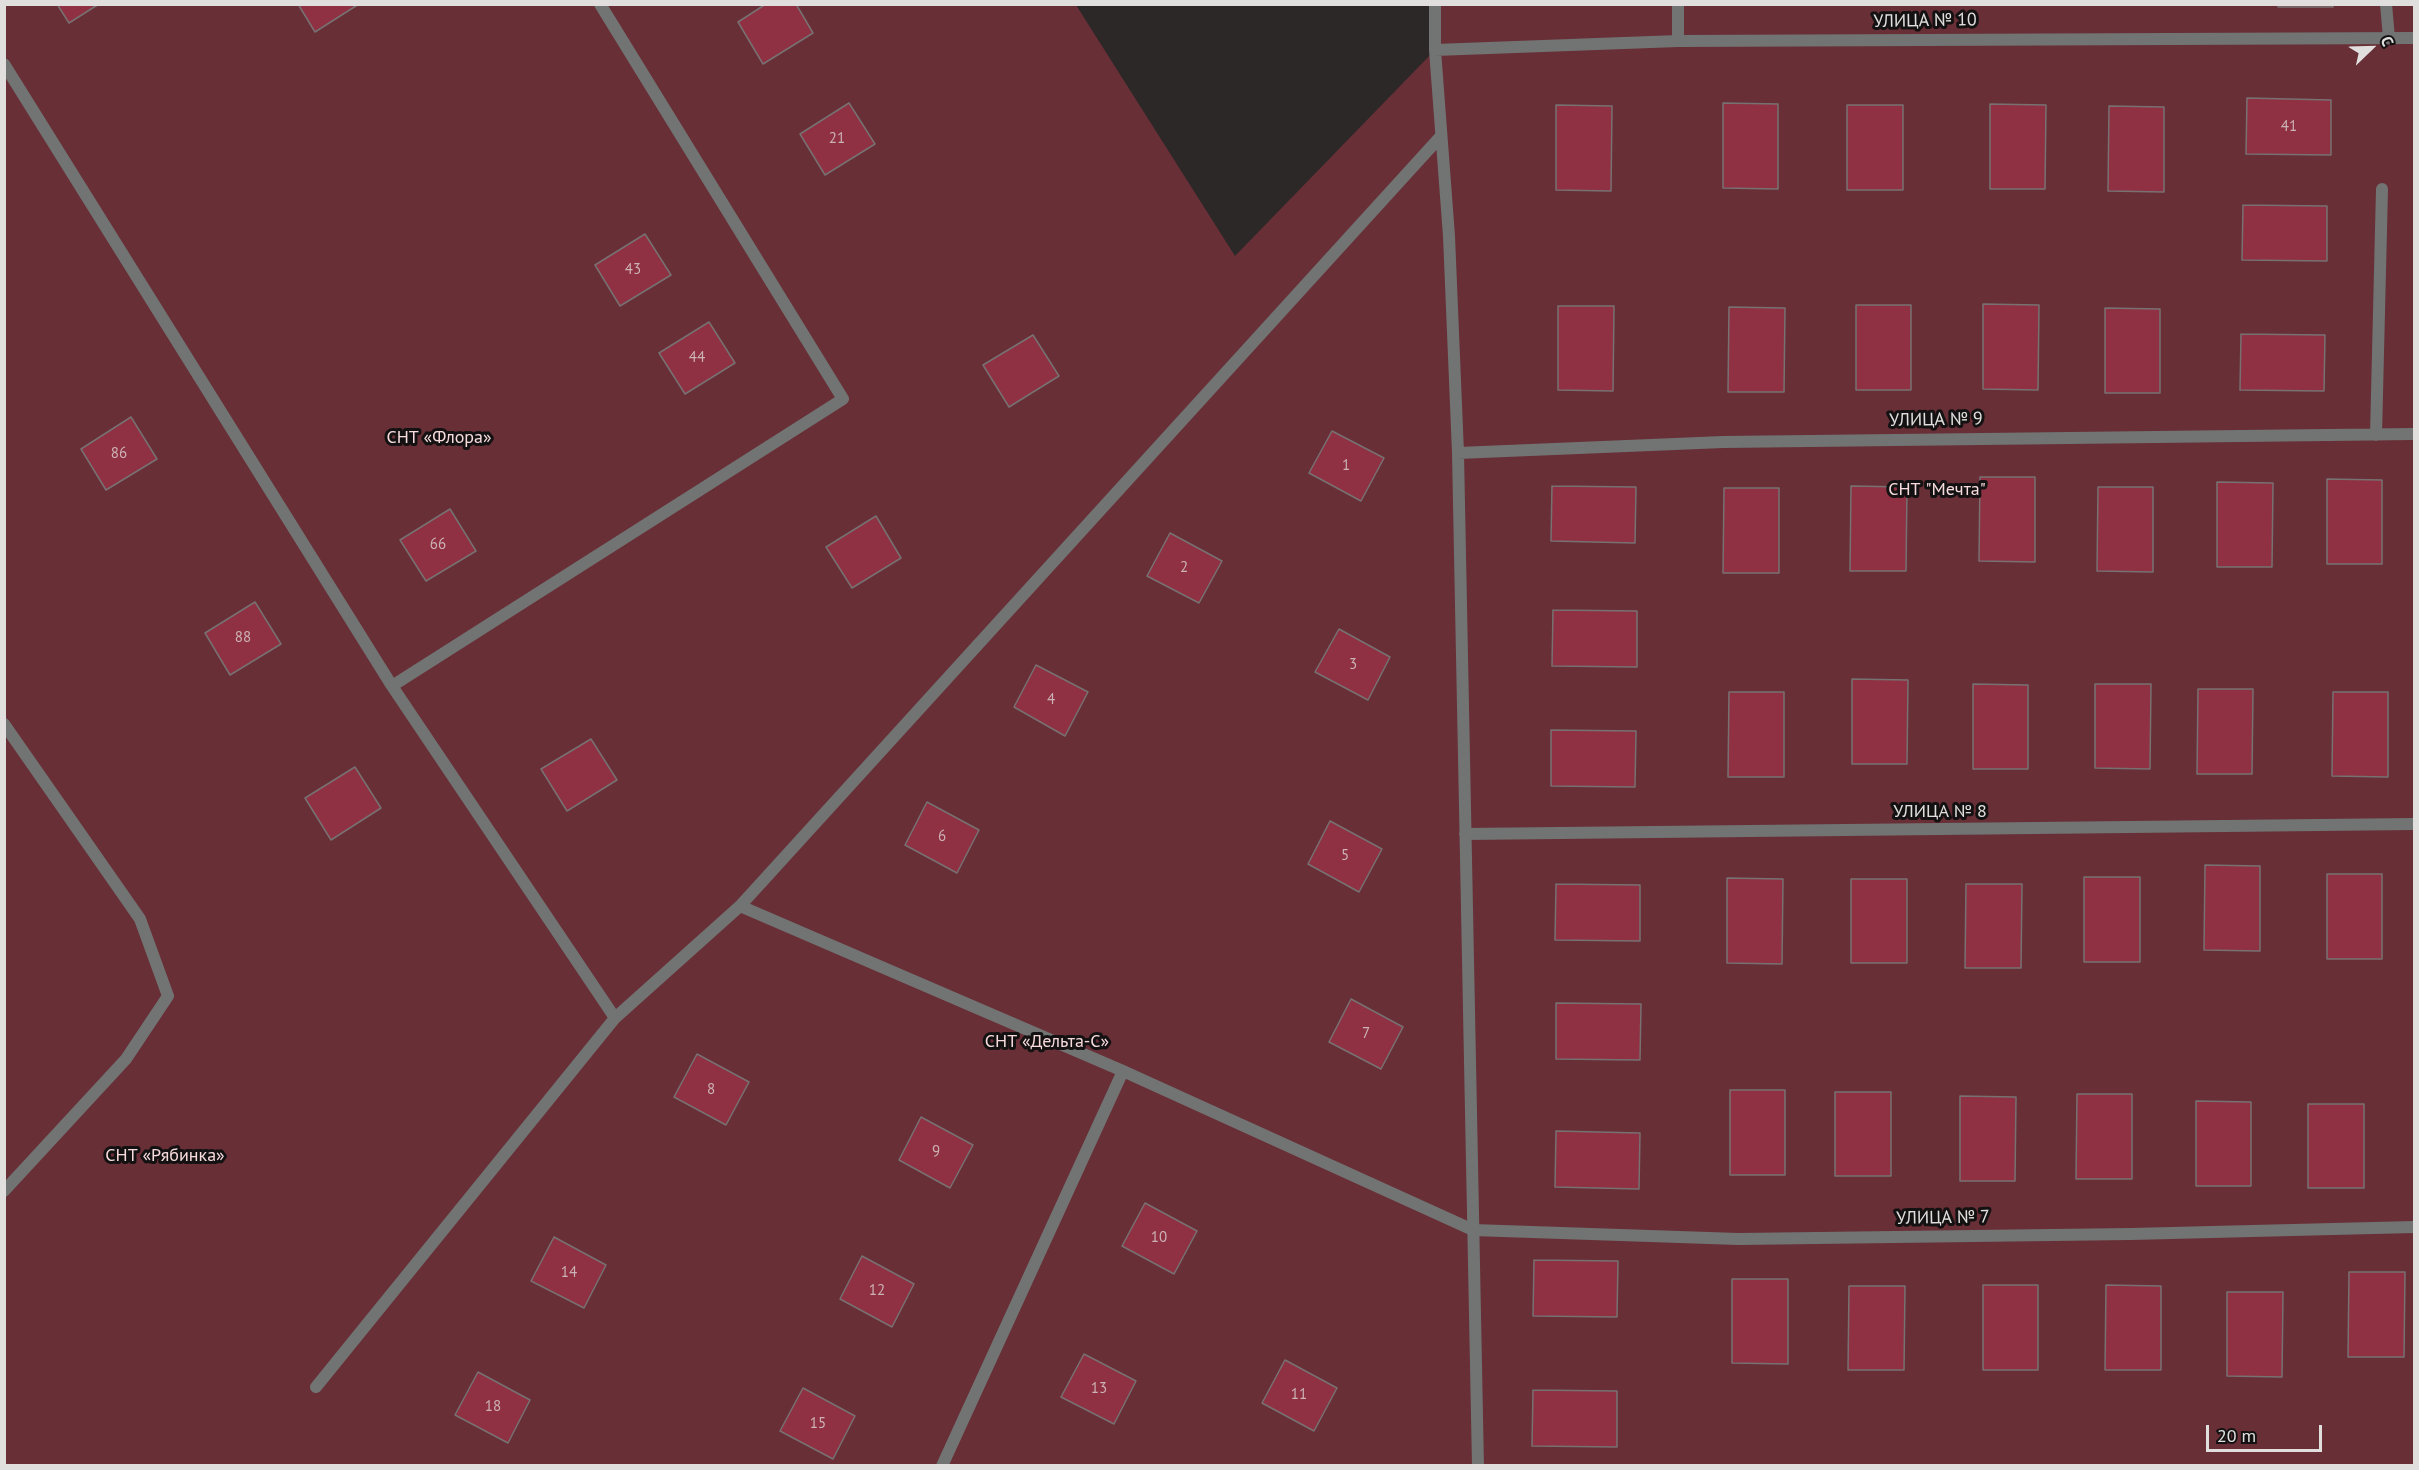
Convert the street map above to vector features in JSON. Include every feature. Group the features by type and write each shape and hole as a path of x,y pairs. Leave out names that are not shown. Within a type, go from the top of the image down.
{"street":[{"path":"392,686 843,399 600,4"},
{"path":"1435,4 1435,50 1449,236 1458,453 1478,1466"},
{"path":"1678,4 1678,41"},
{"path":"2386,4 2389,38"},
{"name":"УЛИЦА № 10","path":"1435,50 1678,41 2415,38"},
{"path":"4,64 392,686 615,1018"},
{"path":"316,1387 615,1018 740,906 1442,136"},
{"path":"2376,435 2382,189"},
{"name":"УЛИЦА № 9","path":"1458,453 1735,441 2415,434"},
{"path":"4,724 140,919 168,996 126,1059 4,1191"},
{"name":"УЛИЦА № 8","path":"1465,834 2415,824"},
{"path":"740,906 1123,1071 1473,1230"},
{"path":"942,1466 1123,1071"},
{"name":"УЛИЦА № 7","path":"1473,1230 1738,1239 2131,1234 2415,1227"}],"green space":[{"path":"5,5 1076,5 1235,256 1435,50 1435,5 2414,5 2414,1465 5,1466"}],"building":[{"path":"57,4 99,4 69,23"},
{"path":"298,4 359,4 315,32"},
{"path":"766,4 796,4 813,33 763,64 738,22"},
{"path":"2278,4 2333,4 2333,7 2278,7"},
{"path":"2247,98 2331,100 2331,155 2246,154"},
{"path":"849,103 875,144 825,175 800,134"},
{"path":"1723,103 1778,104 1778,189 1723,188"},
{"path":"1990,104 2046,105 2045,189 1990,189"},
{"path":"1556,105 1612,106 1611,191 1556,190"},
{"path":"1847,105 1903,105 1903,190 1847,190"},
{"path":"2109,106 2164,107 2164,192 2108,191"},
{"path":"2243,205 2327,206 2327,261 2242,260"},
{"path":"645,234 671,275 620,306 595,265"},
{"path":"1983,304 2039,305 2038,390 1983,389"},
{"path":"1856,305 1911,305 1911,390 1856,390"},
{"path":"1558,306 1614,306 1613,391 1558,390"},
{"path":"1729,307 1785,308 1784,392 1728,392"},
{"path":"2105,308 2160,309 2160,393 2105,393"},
{"path":"709,322 735,363 685,394 659,353"},
{"path":"2241,334 2325,335 2324,391 2240,390"},
{"path":"1033,335 1059,376 1009,407 983,365"},
{"path":"131,417 157,459 106,490 81,449"},
{"path":"1332,431 1384,458 1361,501 1309,473"},
{"path":"1980,477 2035,477 2035,562 1979,561"},
{"path":"2327,479 2382,480 2382,564 2327,564"},
{"path":"2217,482 2273,483 2272,567 2217,567"},
{"path":"1552,486 1636,487 1635,543 1551,541"},
{"path":"1851,486 1907,487 1906,571 1850,571"},
{"path":"2098,487 2153,487 2153,572 2097,571"},
{"path":"1724,488 1779,488 1779,573 1723,573"},
{"path":"450,509 476,551 426,581 400,540"},
{"path":"876,516 901,558 852,588 826,547"},
{"path":"1170,533 1222,561 1199,603 1147,576"},
{"path":"255,602 281,644 230,675 205,633"},
{"path":"1553,610 1637,611 1637,667 1552,666"},
{"path":"1339,629 1390,657 1368,700 1315,672"},
{"path":"1036,665 1088,692 1065,736 1014,707"},
{"path":"1852,679 1908,680 1907,764 1852,764"},
{"path":"1973,684 2028,685 2028,769 1973,769"},
{"path":"2095,684 2151,684 2150,769 2095,768"},
{"path":"2198,689 2253,689 2252,774 2197,774"},
{"path":"1729,692 1784,692 1784,777 1728,777"},
{"path":"2333,692 2388,692 2388,777 2332,776"},
{"path":"1551,730 1636,731 1635,787 1551,786"},
{"path":"591,739 617,780 567,811 541,769"},
{"path":"355,767 381,808 331,840 305,798"},
{"path":"927,802 979,830 957,873 905,845"},
{"path":"1330,821 1382,849 1359,892 1308,864"},
{"path":"2205,865 2260,866 2260,951 2204,950"},
{"path":"2327,874 2382,874 2382,959 2327,959"},
{"path":"2084,877 2140,877 2140,962 2084,962"},
{"path":"1727,878 1783,879 1782,964 1727,963"},
{"path":"1851,879 1907,879 1907,963 1851,963"},
{"path":"1556,884 1640,885 1640,941 1555,940"},
{"path":"1966,884 2022,884 2021,968 1965,968"},
{"path":"1351,999 1403,1027 1381,1069 1329,1042"},
{"path":"1556,1003 1641,1004 1640,1060 1556,1059"},
{"path":"697,1054 749,1082 726,1125 674,1097"},
{"path":"1730,1090 1785,1090 1785,1175 1730,1175"},
{"path":"1835,1092 1891,1092 1891,1176 1835,1176"},
{"path":"2077,1094 2132,1094 2132,1179 2076,1179"},
{"path":"1960,1096 2016,1097 2015,1181 1960,1181"},
{"path":"2196,1101 2251,1102 2251,1186 2196,1186"},
{"path":"2308,1104 2364,1104 2364,1188 2308,1188"},
{"path":"921,1117 973,1145 950,1188 899,1160"},
{"path":"1556,1131 1640,1133 1639,1189 1555,1187"},
{"path":"1145,1203 1197,1231 1174,1274 1122,1246"},
{"path":"554,1237 606,1265 584,1308 531,1281"},
{"path":"862,1256 914,1284 892,1327 840,1299"},
{"path":"1534,1260 1618,1261 1617,1317 1533,1316"},
{"path":"2349,1272 2405,1272 2404,1357 2348,1357"},
{"path":"1732,1279 1788,1279 1788,1364 1732,1363"},
{"path":"1983,1285 2038,1285 2038,1370 1983,1370"},
{"path":"2106,1285 2161,1286 2161,1370 2105,1370"},
{"path":"1849,1286 1905,1286 1904,1370 1848,1370"},
{"path":"2227,1292 2283,1292 2282,1377 2227,1376"},
{"path":"1084,1354 1136,1381 1114,1424 1061,1397"},
{"path":"1285,1360 1337,1388 1314,1431 1262,1403"},
{"path":"478,1372 530,1400 508,1443 455,1415"},
{"path":"803,1388 855,1416 833,1459 780,1431"},
{"path":"1533,1390 1617,1391 1617,1447 1532,1446"}],"park label":[{"name":"СНТ «Флора»","path":"439,438"},
{"name":"СНТ \"Мечта\"","path":"1937,490"},
{"name":"СНТ «Дельта-С»","path":"1047,1042"},
{"name":"СНТ «Рябинка»","path":"165,1156"}]}
